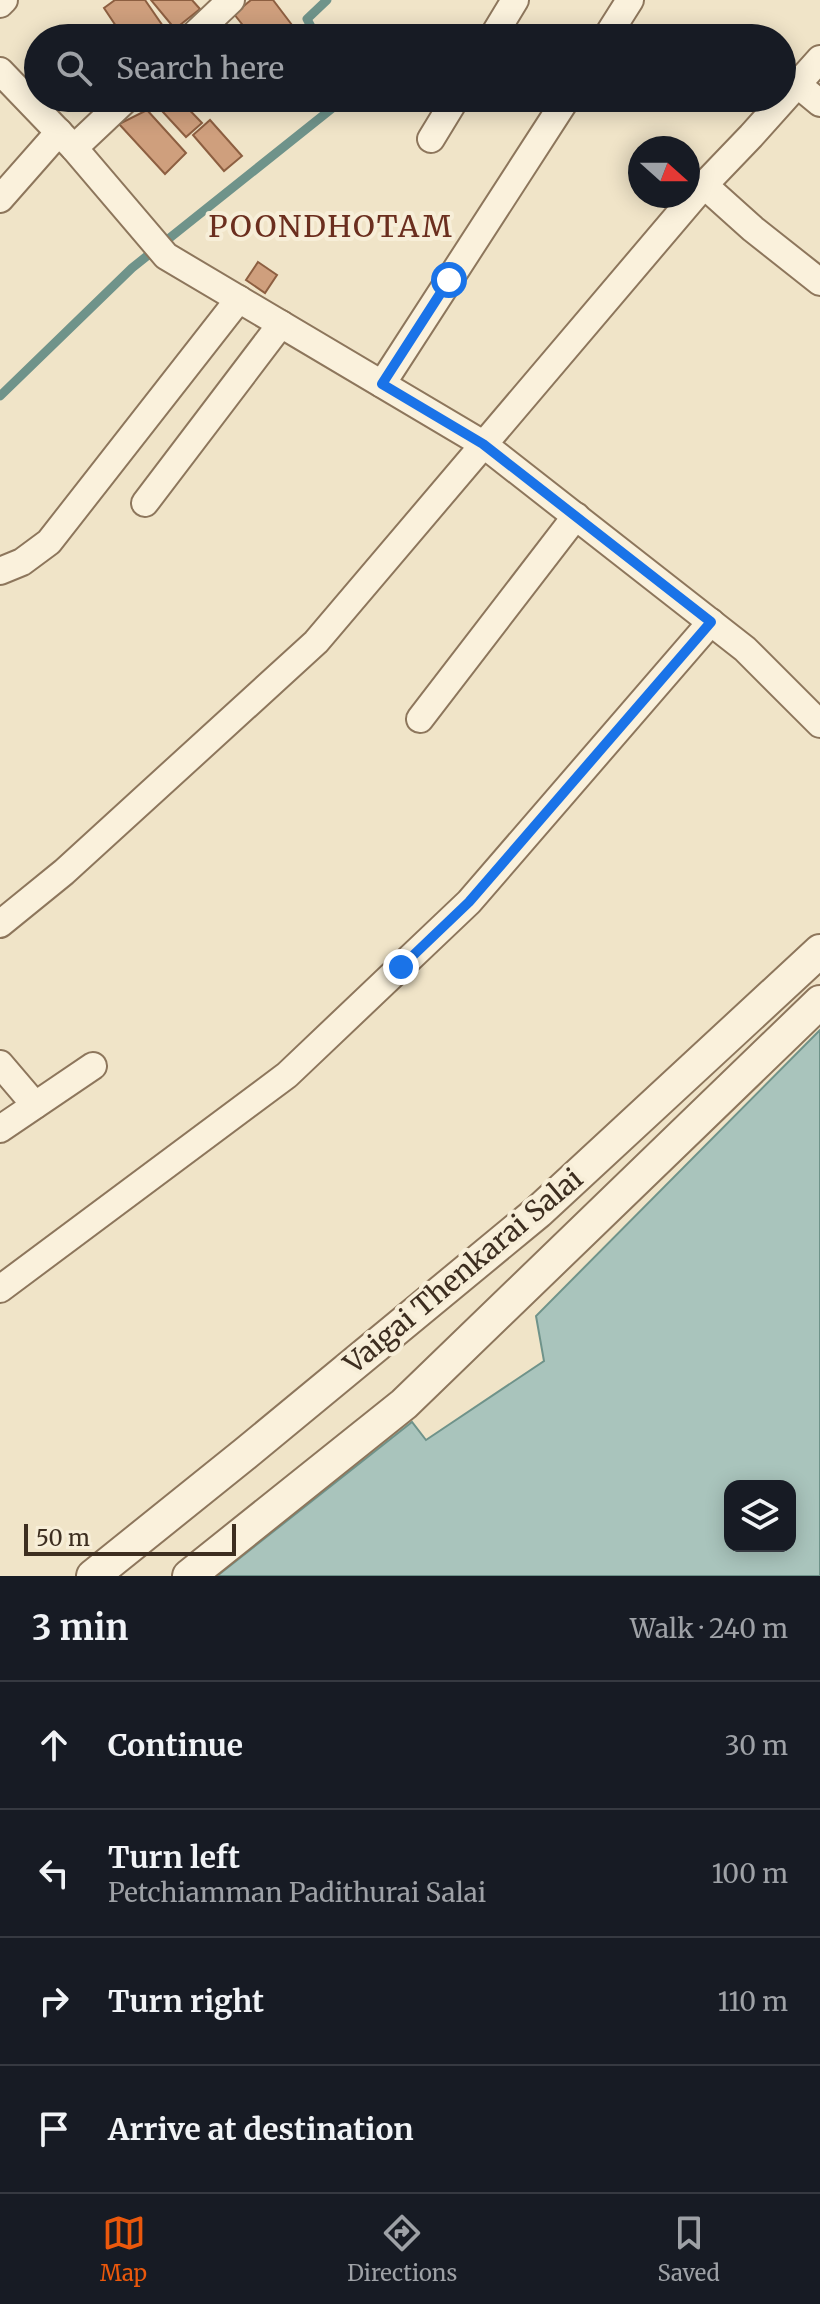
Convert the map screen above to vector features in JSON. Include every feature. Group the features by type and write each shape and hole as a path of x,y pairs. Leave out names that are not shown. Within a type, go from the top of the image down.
{"street":[{"path":"206,24 231,0"},
{"path":"500,24 515,0"},
{"path":"615,24 630,0"},
{"path":"820,59 797,84 820,103"},
{"path":"0,71 24,96"},
{"path":"39,112 166,256 483,444 745,649 820,724"},
{"path":"0,199 66,140 107,112"},
{"path":"431,139 447,112"},
{"path":"382,384 558,112"},
{"path":"0,924 64,872 316,642 704,185 772,112"},
{"path":"704,185 820,282"},
{"path":"0,571 22,562 49,542 239,299"},
{"path":"145,503 281,324"},
{"path":"420,719 576,516"},
{"path":"0,1289 287,1075 469,902 711,622"},
{"name":"Vaigai Thenkarai Salai","path":"93,1576 538,1212 820,951"},
{"name":"Vaigai Thenkarai Salai","path":"189,1576 404,1404 820,1002"},
{"path":"0,1064 35,1105"},
{"path":"0,1129 93,1066"}],"water":[{"path":"820,1030 820,1576 217,1576 412,1422 426,1440 544,1361 536,1316"}],"building":[{"path":"115,0 145,0 162,24 115,24 104,8"},
{"path":"151,0 192,0 200,9 181,24 171,24"},
{"path":"251,0 273,0 291,24 242,24 234,14"},
{"path":"149,112 186,153 165,174 119,124"},
{"path":"163,112 191,112 202,123 186,137"},
{"path":"210,120 242,156 224,171 193,135"},
{"path":"258,262 277,275 265,293 246,280"}],"waterway":[{"path":"310,24 307,19 327,0"},
{"path":"0,396 132,268 327,112"}],"district":[{"name":"POONDHOTAM","path":"331,226"}],"route":[{"path":"401,967 469,902 711,622 483,444 382,384 449,280"}]}
